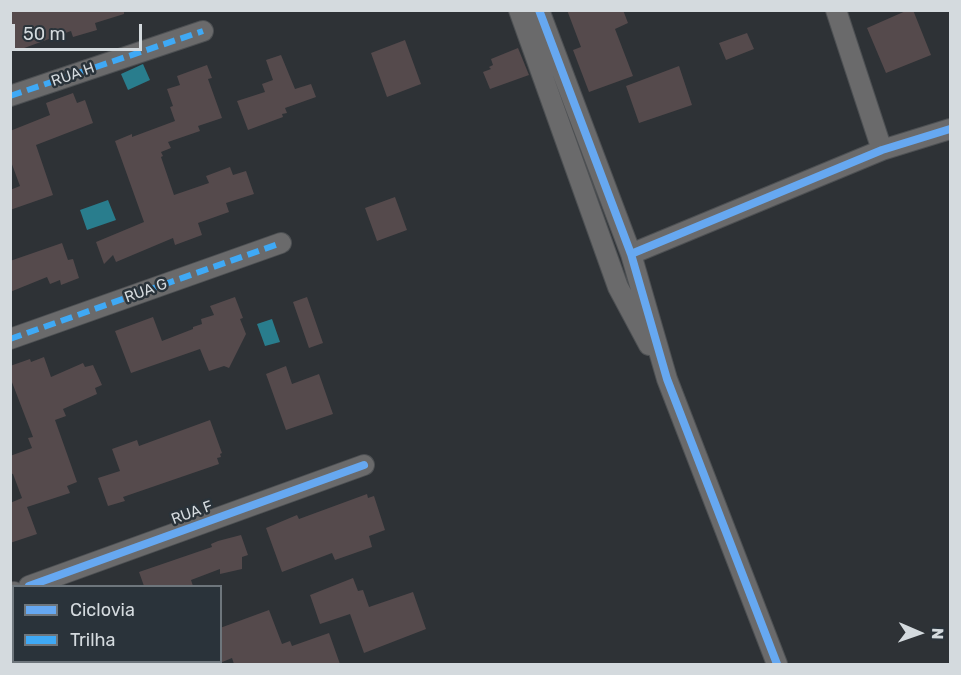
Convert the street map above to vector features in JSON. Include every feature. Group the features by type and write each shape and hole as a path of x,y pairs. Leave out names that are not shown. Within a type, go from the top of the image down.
{"street":[{"path":"519,10 618,286 668,379"},
{"path":"539,10 631,254 668,379 777,664"},
{"path":"836,10 882,150"},
{"name":"RUA H","path":"10,96 203,31"},
{"path":"631,254 882,150 951,129"},
{"name":"RUA G","path":"10,339 281,243"},
{"name":"RUA F","path":"32,585 364,465"}],"water":[{"path":"143,64 150,80 128,90 121,74"},
{"path":"108,200 116,220 87,230 80,210"},
{"path":"272,319 280,342 265,346 257,324"}],"building":[{"path":"10,10 124,10 124,14 95,23 97,30 73,37 71,31 16,51 10,36"},
{"path":"567,10 623,10 628,23 615,29 633,76 589,92 573,50 581,47"},
{"path":"908,10 913,10 931,55 886,73 867,28"},
{"path":"747,33 754,49 726,60 719,43"},
{"path":"405,40 421,84 387,97 371,53"},
{"path":"518,48 529,75 490,89 483,72 491,69 489,67 493,65 491,59"},
{"path":"281,55 295,89 311,84 316,97 285,108 287,113 282,114 283,117 248,130 237,101 265,92 262,84 273,80 266,60"},
{"path":"207,65 212,78 208,79 222,118 198,126 200,131 168,142 171,148 161,152 174,195 209,183 206,176 230,167 233,175 246,171 254,194 226,203 229,212 198,223 202,235 175,245 173,238 116,262 113,255 104,264 96,242 144,222 115,141 175,121 167,89 180,85 177,76"},
{"path":"679,66 692,105 639,123 626,86"},
{"path":"73,93 77,103 85,100 93,123 36,145 53,195 10,210 10,190 20,186 10,159 10,131 50,115 46,103"},
{"path":"395,197 407,230 377,241 365,208"},
{"path":"62,243 68,260 73,259 79,278 61,285 60,280 50,284 47,277 10,292 10,261"},
{"path":"235,297 246,334 229,368 224,366 209,371 200,349 131,373 115,331 153,317 162,341 202,324 201,319 214,315 210,306"},
{"path":"307,297 323,343 309,348 293,302"},
{"path":"44,357 51,377 83,363 85,367 93,365 102,385 95,388 97,394 63,409 66,416 55,420 77,482 67,486 70,493 27,507 37,534 10,543 10,503 22,498 13,474 10,473 10,456 32,448 28,438 33,437 10,377 10,366"},
{"path":"286,366 292,384 319,374 333,414 286,430 266,374"},
{"path":"210,420 222,453 221,457 217,458 219,464 123,497 125,501 108,506 98,478 120,471 112,449 137,440 139,446"},
{"path":"367,494 368,498 374,496 385,530 369,536 372,547 335,560 332,553 282,572 266,528 297,515 299,519"},
{"path":"241,535 248,555 242,557 242,569 220,574 220,569 191,580 193,585 144,585 139,572 212,547 211,544"},
{"path":"353,578 358,591 363,590 369,607 413,592 426,629 364,653 350,614 320,624 310,595"},
{"path":"269,610 282,644 290,641 292,646 329,633 340,664 234,664 232,658 222,662 222,627"}],"marked path":[{"path":"10,96 203,31"},
{"path":"10,339 281,243"}],"cycle path":[{"path":"539,10 631,254 667,379 777,664"},
{"path":"631,254 882,150 950,129"},
{"path":"32,585 364,465"}]}
